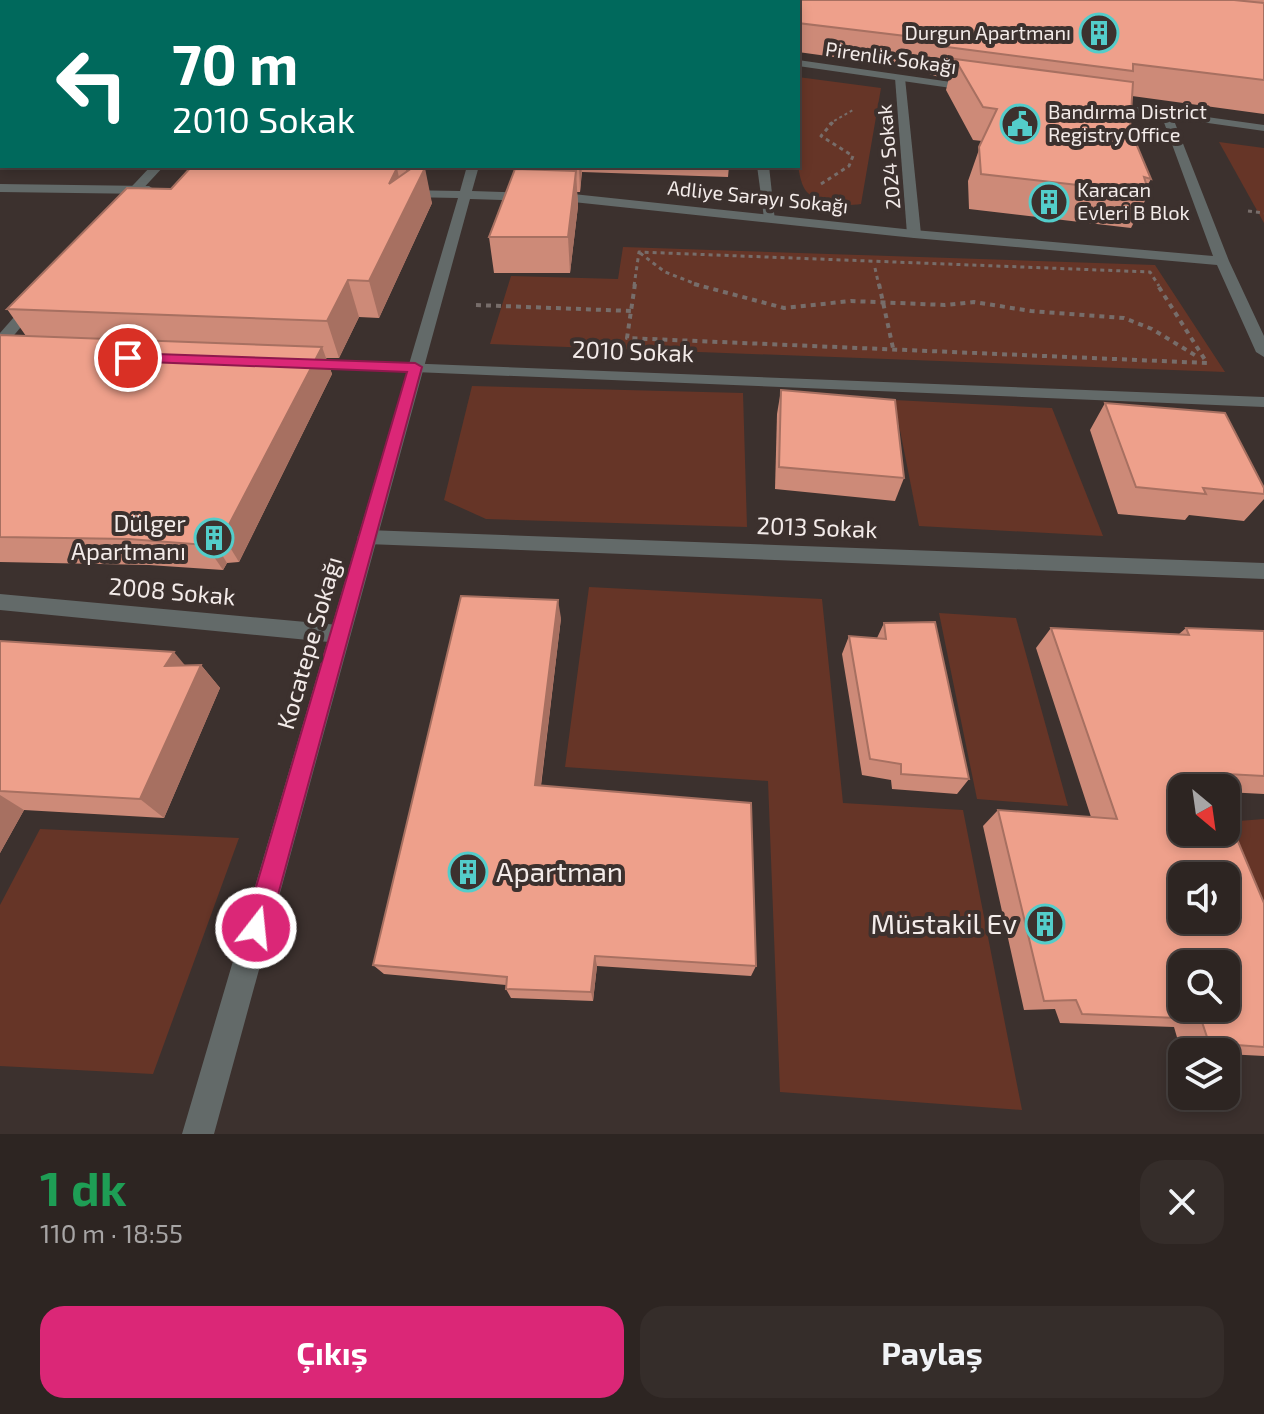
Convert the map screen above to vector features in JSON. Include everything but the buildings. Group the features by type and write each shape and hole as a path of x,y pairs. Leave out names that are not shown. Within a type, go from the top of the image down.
{"street":[{"name":"Pirenlik Sokağı","path":"800,63 978,88"},
{"name":"2024 Sokak","path":"900,78 914,234"},
{"path":"1088,103 1264,128"},
{"path":"1166,114 1222,261 1264,352"},
{"path":"115,211 156,168"},
{"name":"Kocatepe Sokağı","path":"198,1134 472,168"},
{"path":"763,168 770,218"},
{"path":"0,188 166,190"},
{"name":"Adliye Sarayı Sokağı","path":"387,193 573,198 914,234 1222,261"},
{"path":"0,343 48,287"},
{"name":"2010 Sokak","path":"288,363 1264,402"},
{"name":"2013 Sokak","path":"367,537 1264,571"},
{"name":"2008 Sokak","path":"0,602 339,634"}],"path":[{"path":"639,252 627,338 1207,363"},
{"path":"639,252 665,272 688,282 784,308 851,301 945,305 974,302 1031,311 1124,318 1152,329 1216,367"},
{"path":"639,252 1150,272 1207,363"},
{"path":"434,303 631,311"}],"shaded area":[{"path":"800,77 881,88 861,204 826,203 813,197 808,193 799,172"},
{"path":"1219,142 1264,148 1264,223"},
{"path":"623,247 1155,265 1225,372 490,344 511,276 618,279"},
{"path":"472,386 743,393 747,527 486,519 444,500"},
{"path":"894,400 1052,408 1103,536 919,526"},
{"path":"589,587 822,599 843,803 963,810 1022,1110 780,1092 768,781 565,767"},
{"path":"939,613 1016,618 1068,806 977,799"},
{"path":"1264,819 1264,925 1235,846 1240,846 1240,821"},
{"path":"40,829 239,838 153,1074 0,1066 0,905"}],"place":[{"name":"Durgun Apartmanı","path":"1099,33"},
{"name":"Bandırma District Registry Office","path":"1020,124"},
{"name":"Karacan Evleri B Blok","path":"1049,202"},
{"name":"Dülger Apartmanı","path":"214,538"},
{"name":"Apartman","path":"468,872"},
{"name":"Müstakil Ev","path":"1045,924"}],"route":[{"path":"128,358 415,367 256,928"}]}
